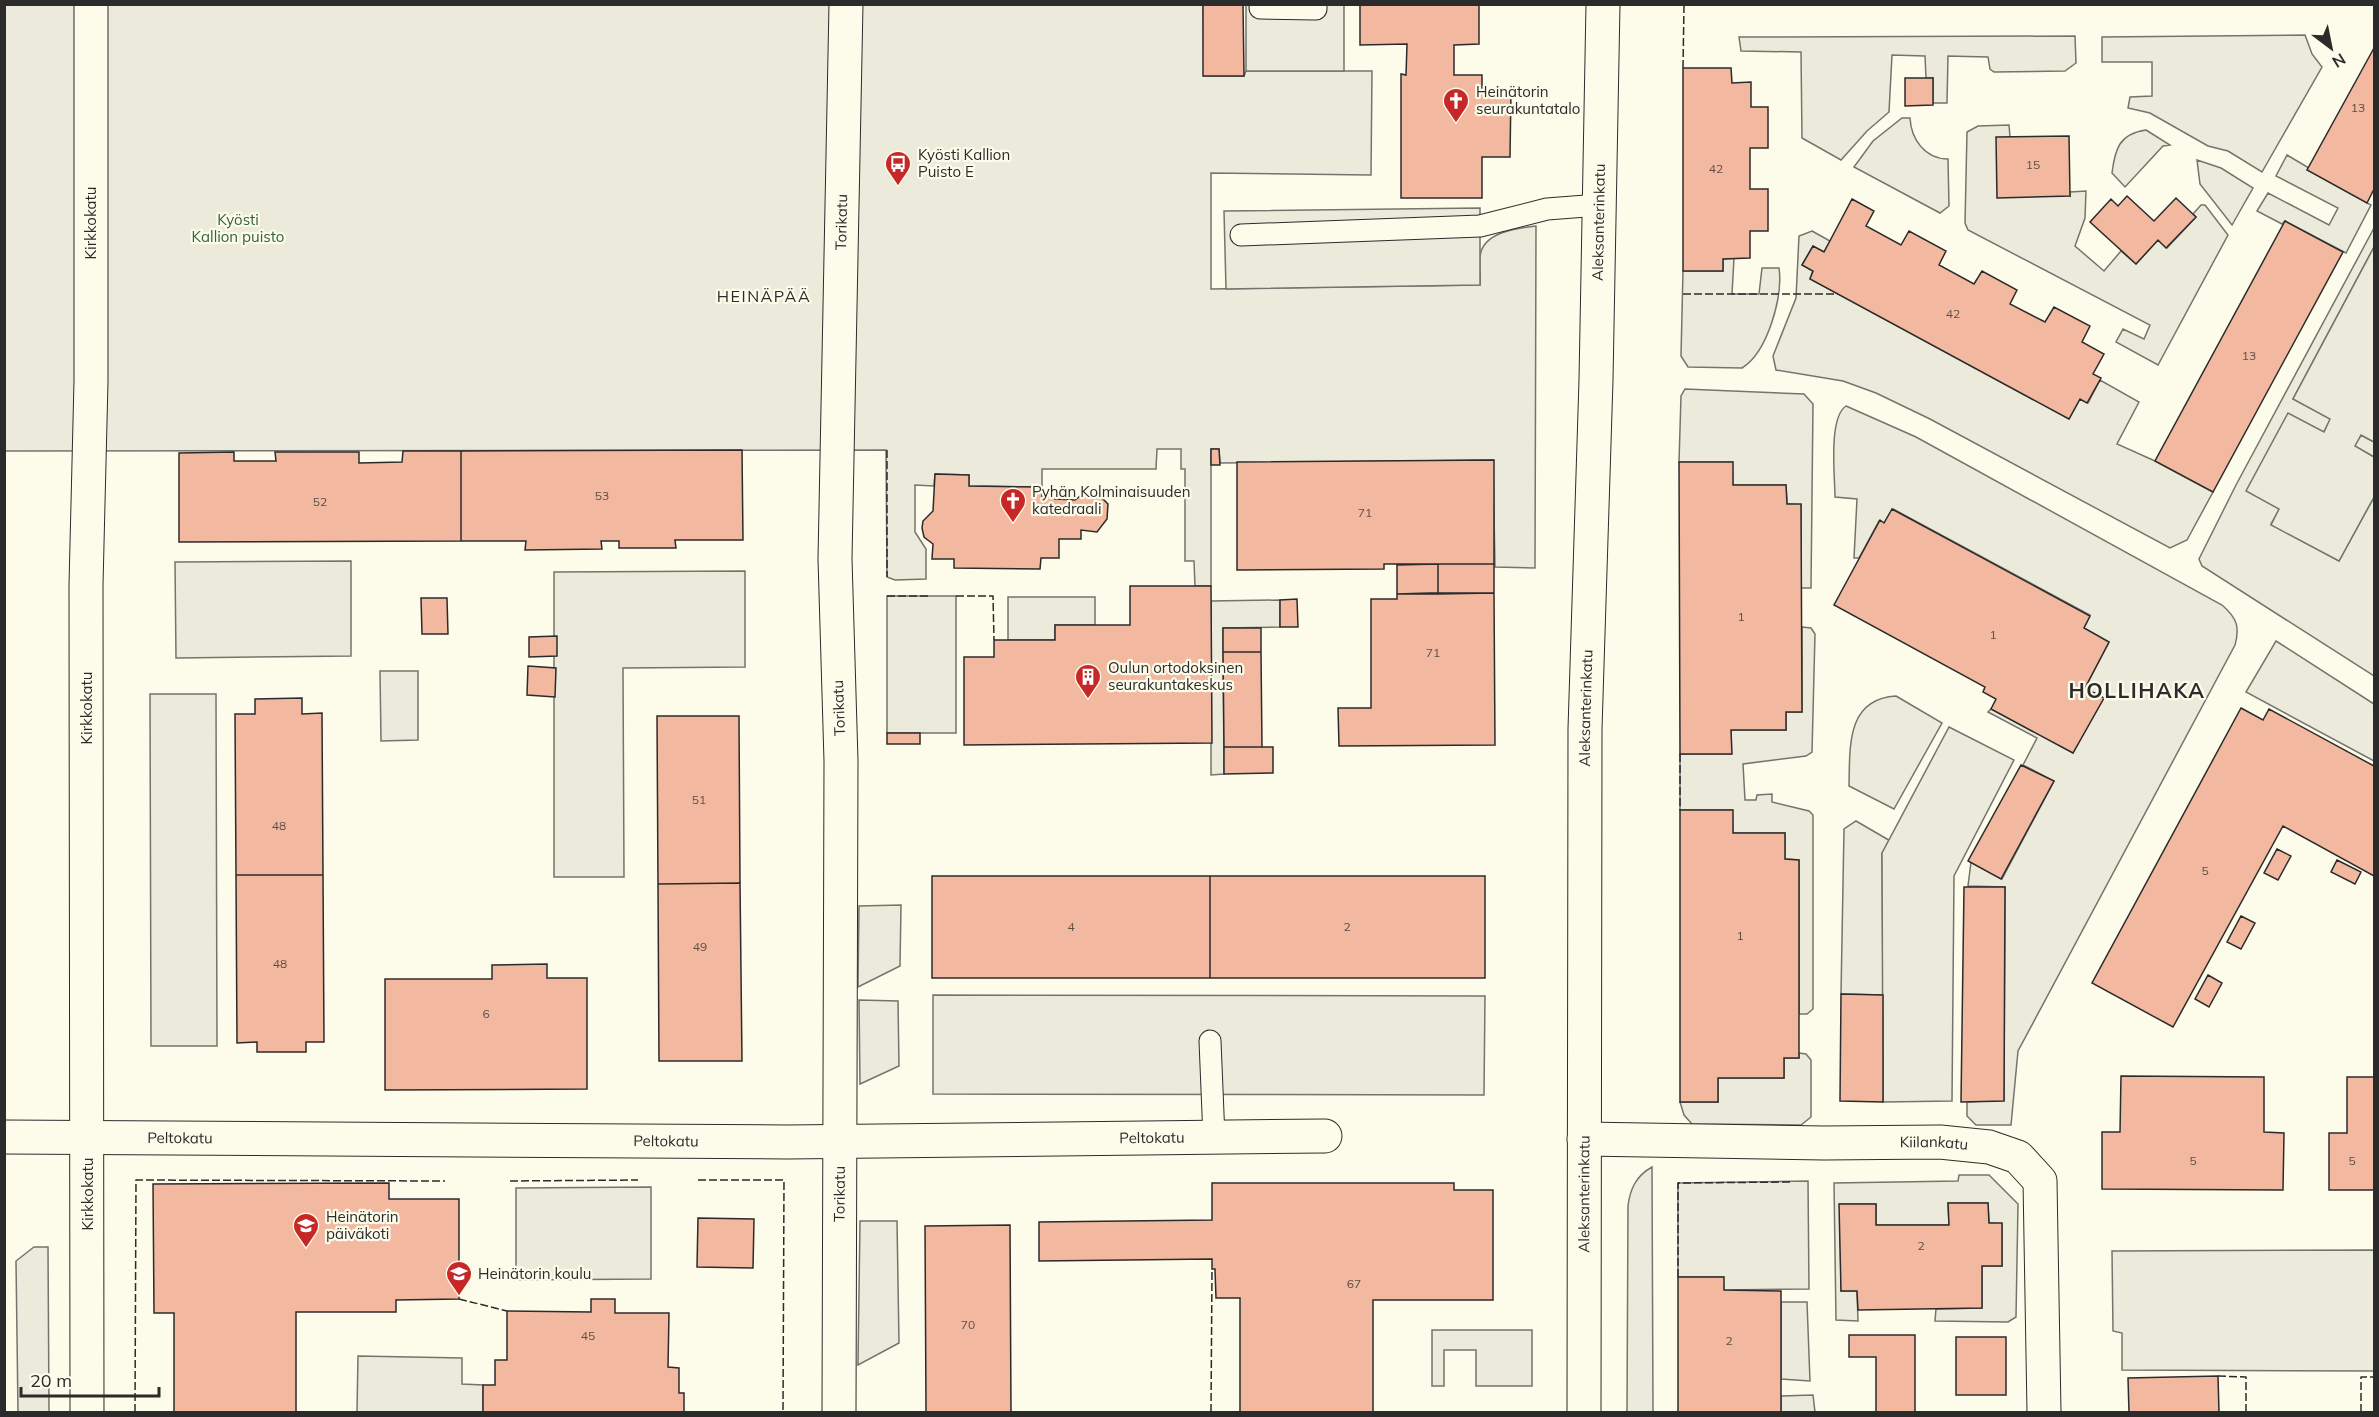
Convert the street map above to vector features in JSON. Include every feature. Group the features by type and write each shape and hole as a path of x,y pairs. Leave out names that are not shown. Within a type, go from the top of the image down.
{"street":[{"name":"Kirkkokatu","path":"87,1413 86,585 91,381 91,4"},
{"name":"Torikatu","path":"839,1413 841,761 835,559 846,4"},
{"name":"Aleksanterinkatu","path":"1584,1413 1584,729 1596,392 1603,4"},
{"name":"Peltokatu","path":"4,1137 484,1142 841,1142 1325,1136"},
{"name":"Kiilankatu","path":"1584,1139 1824,1143 1940,1142 1989,1147 2018,1157 2040,1181 2044,1413"}],"lane":[{"path":"1260,8 1316,9 1316,4"},
{"path":"1241,235 1480,226 1547,209 1599,205"},
{"path":"1210,1041 1214,1138"}],"green space":[{"name":"Kyösti Kallion puisto","path":"4,5 1203,5 1204,76 1244,76 1246,71 1372,71 1371,175 1211,173 1211,289 1480,285 1480,256 1487,241 1502,233 1536,226 1535,568 1495,567 1493,460 1220,463 1219,449 1211,449 1211,586 1195,586 1194,561 1185,561 1185,469 1181,469 1181,449 1157,449 1156,469 1042,469 1042,487 969,486 969,475 935,474 934,486 915,485 915,532 926,549 926,579 895,580 887,577 886,450 5,451"},
{"path":"2305,35 2312,54 2322,67 2262,172 2228,151 2208,146 2150,113 2128,108 2130,97 2152,96 2152,62 2102,62 2102,37"},
{"path":"2075,36 2076,63 2065,71 1994,72 1990,69 1988,57 1948,56 1947,103 1933,103 1933,78 1926,78 1925,56 1892,55 1889,112 1867,131 1841,160 1802,138 1801,52 1741,51 1739,37"},
{"path":"1902,118 1910,118 1916,140 1926,152 1948,159 1949,206 1940,213 1854,167 1873,141"},
{"path":"2009,125 2010,137 2070,196 2070,192 2086,191 2085,218 2075,246 2104,271 2121,251 2136,264 2158,240 2167,248 2196,217 2193,214 2201,205 2205,205 2228,235 2158,365 2116,342 2123,329 2144,339 2150,325 1968,230 1965,223 1967,132 1978,126"},
{"path":"2146,130 2170,145 2163,146 2125,187 2112,173 2117,150 2124,139"},
{"path":"2287,155 2309,168 2308,170 2371,205 2346,253 2285,221 2282,224 2257,211 2268,193 2329,225 2338,208 2276,176"},
{"path":"2197,160 2221,168 2253,188 2232,225 2200,184"},
{"path":"2374,228 2374,247 2293,399 2331,419 2271,524 2339,561 2374,497 2374,676 2202,566 2199,559 2236,485"},
{"path":"1812,231 1830,241 1824,252 1813,246 1802,265 1813,271 1810,279 2069,419 2080,399 2088,403 2100,380 2139,402 2117,444 2213,492 2187,540 2170,548 1930,419 1876,393 1843,381 1776,370 1773,356 1796,298 1799,236"},
{"path":"1734,258 1732,294 1759,294 1762,268 1779,268 1779,293 1766,337 1759,350 1742,368 1688,367 1681,356 1683,271 1723,271 1723,259"},
{"path":"1685,389 1804,394 1813,404 1811,588 1801,588 1801,505 1787,504 1786,485 1733,485 1732,462 1679,462 1681,396"},
{"path":"1846,406 1916,437 2222,605 2236,623 2235,645 2018,1051 2011,1125 1976,1125 1967,1116 1967,1102 2004,1100 2005,887 1968,886 1971,862 2002,879 2054,781 2023,765 2037,738 1988,712 1991,709 2073,753 2103,698 2085,688 2109,642 2084,628 2090,615 1893,509 1884,523 1879,521 1859,558 1854,558 1857,499 1835,497 1835,435 1840,413"},
{"path":"2361,435 2374,442 2374,457 2354,446"},
{"path":"1008,597 1095,597 1095,625 1055,625 1055,640 1008,640"},
{"path":"1280,600 1280,627 1223,628 1224,774 1211,775 1211,601"},
{"path":"1802,627 1811,628 1815,634 1812,752 1806,756 1743,764 1745,800 1756,800 1757,795 1772,794 1772,802 1809,811 1813,815 1813,1009 1807,1014 1799,1014 1799,860 1785,859 1785,833 1733,833 1732,810 1680,810 1680,754 1731,754 1731,730 1786,730 1786,712 1802,712"},
{"path":"2276,641 2374,704 2374,761 2246,692"},
{"path":"1896,696 1942,723 1894,809 1849,786 1849,771 1851,741 1859,716 1868,706 1880,699"},
{"path":"1856,821 1899,846 1882,853 1883,995 1841,994 1844,829"},
{"path":"1799,1053 1806,1054 1811,1060 1811,1117 1801,1125 1692,1124 1684,1115 1680,1102 1718,1102 1718,1078 1784,1078 1784,1058 1799,1058"},
{"path":"1652,1167 1653,1412 1627,1412 1628,1206 1635,1184 1642,1174"},
{"path":"1959,1175 1989,1175 2018,1204 2016,1317 2008,1322 1935,1321 1936,1309 1982,1308 1982,1266 2002,1266 2002,1224 1989,1223 1988,1203 1948,1203 1949,1225 1876,1225 1876,1204 1840,1204 1841,1291 1857,1291 1858,1321 1836,1320 1834,1183 1958,1181"},
{"path":"1808,1181 1809,1289 1724,1290 1723,1277 1678,1277 1678,1183"},
{"path":"1781,1302 1807,1302 1810,1381 1781,1379"},
{"path":"1432,1330 1532,1330 1532,1386 1476,1386 1476,1350 1444,1350 1444,1386 1432,1386"},
{"path":"358,1356 462,1358 462,1384 483,1385 483,1412 357,1412"},
{"path":"1813,1395 1815,1412 1781,1412 1781,1396"}],"shaded area":[{"path":"1246,5 1344,5 1344,71 1246,71"},
{"path":"1480,208 1480,285 1226,289 1224,211"},
{"path":"2374,247 2374,442 2361,435 2355,446 2374,457 2374,497 2339,561 2271,525 2279,509 2246,491 2288,413 2324,432 2330,419 2293,399"},
{"path":"351,561 351,656 176,658 175,562"},
{"path":"745,571 745,667 623,668 624,877 554,877 554,572"},
{"path":"887,596 956,596 956,733 887,733"},
{"path":"380,671 418,671 418,740 381,741"},
{"path":"150,694 216,694 217,1046 151,1046"},
{"path":"1949,727 2014,760 1954,876 1952,1101 1883,1102 1882,853"},
{"path":"901,905 900,966 858,987 859,906"},
{"path":"933,995 1485,996 1484,1095 933,1094"},
{"path":"859,1000 898,1001 899,1066 860,1084"},
{"path":"651,1187 651,1279 516,1280 516,1188"},
{"path":"860,1221 897,1221 899,1343 858,1365"},
{"path":"34,1247 48,1247 49,1412 18,1412 16,1261"},
{"path":"2374,1250 2374,1371 2122,1370 2122,1333 2113,1331 2112,1251"}],"building":[{"path":"1203,4 1243,4 1244,76 1203,76"},
{"name":"Heinätorin seurakuntatalo","path":"1360,4 1479,4 1479,44 1454,45 1454,75 1482,75 1482,90 1511,91 1510,157 1482,157 1482,198 1401,198 1401,74 1406,75 1407,44 1360,45"},
{"path":"2374,48 2374,189 2367,203 2307,170"},
{"path":"1683,68 1731,68 1732,83 1751,82 1751,107 1768,107 1768,148 1750,148 1750,189 1768,189 1768,231 1750,231 1750,258 1723,259 1723,271 1683,271"},
{"path":"1905,78 1933,78 1933,105 1905,106"},
{"path":"2069,136 2070,196 1997,198 1996,137"},
{"path":"2127,196 2154,221 2176,198 2196,217 2166,248 2158,240 2136,264 2090,222 2111,199 2118,206"},
{"path":"1852,199 1874,211 1866,226 1901,245 1909,231 1946,251 1939,265 1974,284 1982,271 2017,290 2010,304 2045,322 2054,307 2090,326 2082,342 2104,354 2093,374 2101,378 2087,403 2080,399 2069,419 1810,279 1813,271 1802,265 1813,246 1824,252"},
{"path":"2285,221 2343,252 2213,492 2155,461"},
{"path":"1211,449 1219,449 1220,465 1211,465"},
{"path":"742,450 743,540 675,540 676,548 619,548 619,541 601,541 602,549 525,550 526,541 461,541 461,451"},
{"path":"403,451 461,451 461,541 179,542 179,453 234,452 234,461 276,461 275,452 359,452 359,463 402,462"},
{"path":"1494,460 1494,564 1384,564 1384,569 1237,570 1237,462"},
{"path":"1679,462 1733,462 1733,485 1786,485 1787,504 1801,504 1802,712 1786,712 1786,730 1731,730 1732,754 1680,754"},
{"name":"Pyhän Kolminaisuuden katedraali","path":"935,474 969,475 969,486 1042,487 1042,496 1055,496 1055,499 1075,500 1084,493 1098,494 1108,504 1107,519 1097,532 1081,530 1081,539 1059,539 1059,558 1041,558 1040,569 954,568 954,559 932,559 933,544 924,537 922,528 923,521 933,511"},
{"path":"1892,509 2090,616 2084,628 2109,642 2085,688 2104,698 2073,753 1991,709 1996,699 1983,692 1985,687 1834,605 1880,520 1884,523"},
{"path":"1438,564 1438,594 1397,594 1397,565"},
{"path":"1438,564 1494,564 1494,593 1438,594"},
{"name":"Oulun ortodoksinen seurakuntakeskus","path":"1130,586 1211,586 1212,743 964,745 964,657 994,657 994,640 1055,640 1055,625 1130,625"},
{"path":"1494,593 1495,745 1339,746 1338,708 1371,708 1371,599 1397,599 1397,594"},
{"path":"421,598 447,598 448,634 422,634"},
{"path":"1297,599 1298,627 1280,627 1280,600"},
{"path":"1223,628 1261,628 1261,652 1223,652"},
{"path":"557,636 557,656 529,657 529,637"},
{"path":"1223,652 1261,652 1262,747 1224,747"},
{"path":"528,666 556,668 555,697 527,695"},
{"path":"302,698 302,714 322,713 323,875 236,875 235,714 255,714 255,699"},
{"path":"2241,708 2263,720 2269,709 2374,766 2374,876 2283,826 2173,1027 2092,983"},
{"path":"657,716 739,716 740,883 658,884"},
{"path":"887,733 920,733 920,744 887,744"},
{"path":"1224,747 1273,747 1273,773 1224,774"},
{"path":"2021,765 2054,781 2001,879 1968,861"},
{"path":"1680,810 1733,810 1733,833 1785,833 1785,859 1799,860 1799,1058 1784,1058 1784,1078 1718,1078 1718,1102 1680,1102"},
{"path":"2277,849 2291,856 2278,880 2264,873"},
{"path":"2337,860 2361,872 2355,884 2331,872"},
{"path":"236,875 323,875 324,1042 306,1042 306,1052 257,1052 257,1042 237,1043"},
{"path":"932,876 1210,876 1210,978 932,978"},
{"path":"1210,876 1485,876 1485,978 1210,978"},
{"path":"740,883 742,1061 659,1061 658,884"},
{"path":"1964,887 2005,887 2004,1101 1961,1102"},
{"path":"2241,916 2255,923 2241,949 2227,942"},
{"path":"547,964 547,978 587,978 587,1089 385,1090 385,979 492,979 492,965"},
{"path":"2208,975 2222,983 2209,1007 2195,999"},
{"path":"1841,994 1883,995 1883,1102 1840,1101"},
{"path":"2121,1076 2264,1077 2264,1132 2284,1133 2283,1190 2102,1189 2102,1132 2120,1132"},
{"path":"2347,1077 2374,1077 2374,1190 2329,1190 2329,1133 2347,1133"},
{"name":"Heinätorin päiväkoti","path":"389,1183 389,1199 459,1199 459,1299 396,1300 396,1312 296,1312 296,1412 174,1412 174,1313 154,1313 153,1184"},
{"path":"1212,1183 1454,1183 1454,1190 1493,1190 1493,1300 1373,1300 1373,1412 1240,1412 1240,1298 1216,1298 1215,1269 1212,1269 1212,1259 1039,1261 1039,1222 1212,1220"},
{"path":"1948,1203 1988,1203 1989,1223 2002,1223 2002,1266 1982,1266 1982,1308 1858,1310 1857,1291 1841,1291 1839,1204 1876,1204 1876,1225 1949,1225"},
{"path":"698,1218 754,1219 753,1268 697,1267"},
{"path":"1010,1225 1011,1412 926,1412 925,1226"},
{"path":"1678,1277 1724,1277 1724,1290 1781,1291 1781,1412 1678,1412"},
{"path":"591,1299 615,1299 615,1313 669,1313 668,1367 679,1368 679,1393 684,1393 684,1412 483,1412 483,1385 495,1385 495,1360 507,1360 507,1311 591,1312"},
{"path":"1849,1335 1915,1335 1915,1412 1876,1412 1876,1357 1849,1357"},
{"path":"1956,1337 2006,1337 2006,1395 1956,1395"},
{"path":"2218,1376 2219,1412 2129,1412 2128,1378"}],"fence":[{"path":"1683,68 1684,4"},
{"path":"1683,294 1838,294"},
{"path":"887,450 887,577"},
{"path":"887,596 929,596"},
{"path":"956,596 993,596 994,640"},
{"path":"1680,754 1680,810"},
{"path":"135,1412 136,1180 445,1181"},
{"path":"510,1181 638,1180"},
{"path":"698,1180 784,1180 783,1412"},
{"path":"1678,1277 1678,1183 1791,1182"},
{"path":"1211,1412 1212,1269"},
{"path":"459,1299 507,1311"},
{"path":"2218,1376 2246,1377 2246,1412"},
{"path":"2361,1412 2361,1377 2374,1377"}],"place":[{"name":"Heinätorin seurakuntatalo","path":"1456,124"},
{"name":"Kyösti Kallion Puisto E","path":"898,187"},
{"name":"Pyhän Kolminaisuuden katedraali","path":"1013,524"},
{"name":"Oulun ortodoksinen seurakuntakeskus","path":"1088,700"},
{"name":"Heinätorin päiväkoti","path":"306,1249"},
{"name":"Heinätorin koulu","path":"459,1297"}],"district":[{"name":"HEINÄPÄÄ","path":"764,296"},
{"name":"HOLLIHAKA","path":"2137,691"}]}
